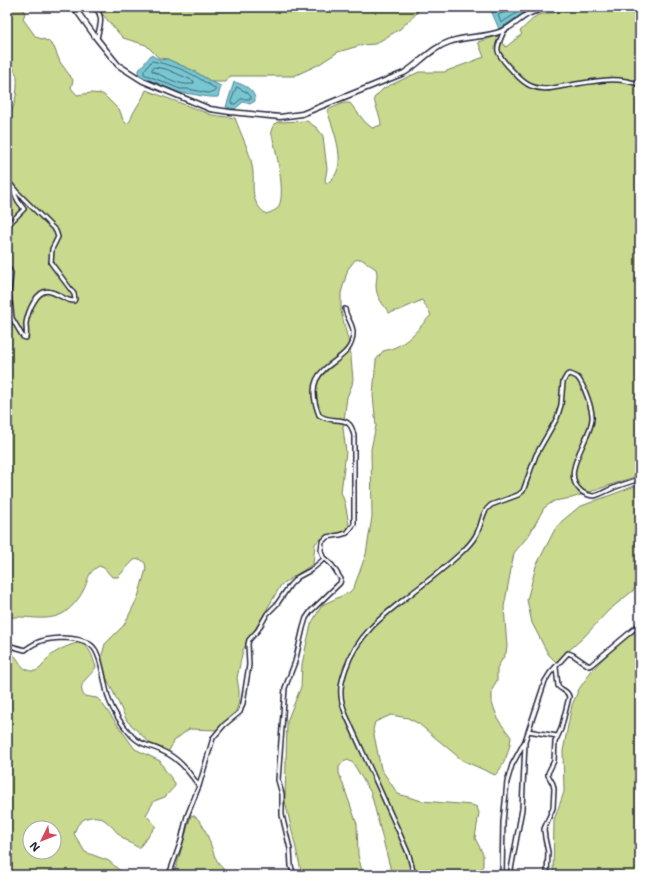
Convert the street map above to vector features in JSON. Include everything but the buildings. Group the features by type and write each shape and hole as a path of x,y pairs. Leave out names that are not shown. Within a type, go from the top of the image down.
{"street":[{"path":"74,7 118,65 143,81 210,108 230,112 280,117 302,114 404,73 433,51 448,42 484,37 504,30 536,10 558,7"},
{"path":"95,7 101,16 97,39"},
{"path":"504,30 497,47 497,51 502,59 521,80 530,86 546,89 602,80 618,79 640,85"},
{"path":"7,226 24,209 18,201 8,181"},
{"path":"8,181 56,231 58,237 50,255 51,263 74,294 75,299 74,301 70,301 56,293 47,290 43,292 37,298 32,307 26,323 26,338 23,337 12,318 9,292 11,276 9,269"},
{"path":"294,875 282,815 282,794 278,780 284,688 295,662 306,618 318,603 340,583 341,579 332,566 324,559 321,550 322,542 330,536 346,533 354,524 355,467 353,428 347,422 326,418 318,414 313,387 318,376 344,354 352,342 353,332 345,309"},
{"path":"414,875 409,855 350,726 344,709 341,685 347,664 353,651 360,640 380,618 449,564 466,548 474,538 484,512 491,505 518,496 523,491 536,455 557,418 561,405 563,382 567,375 574,375 581,382 592,413 590,428 575,465 573,476 575,486 582,492 593,496 640,479"},
{"path":"170,875 213,738 224,725 240,712 244,703 249,665 248,644 267,614 281,599 290,585 298,577 311,570 324,559"},
{"path":"510,875 522,809 525,742 545,681 569,653 588,666 591,665 640,624"},
{"path":"7,645 25,650 39,641 69,638 79,639 92,645 99,659 109,700 121,722 140,744 162,751 182,764 199,786"},
{"path":"547,875 548,852 544,829 553,808 554,789 548,776 554,761 555,742 561,729 569,697 566,691 558,686 556,667"},
{"path":"528,731 557,736"},
{"path":"502,875 503,822 507,782 512,766 525,742"}],"green space":[{"path":"7,7 22,7 25,13 23,19 36,37 48,41 54,47 60,62 73,80 71,88 77,95 91,93 103,94 120,111 123,120 127,124 146,90 212,115 235,118 251,160 254,197 256,203 266,214 277,209 280,203 280,172 271,131 277,122 307,121 317,128 323,136 327,169 325,181 327,183 334,177 338,168 339,159 336,138 327,110 344,103 350,103 365,122 372,128 381,125 374,98 384,88 419,72 444,72 484,57 478,42 497,36 506,47 522,34 520,31 537,15 594,7 640,7 640,475 572,498 554,501 544,508 529,535 514,553 504,607 507,646 506,653 497,668 497,680 492,690 492,703 499,721 511,737 506,758 495,775 462,760 419,724 408,718 391,715 375,722 373,730 381,769 398,794 422,801 472,805 477,807 479,813 475,838 483,854 483,866 476,875 392,875 371,793 353,763 348,760 343,762 339,767 339,773 357,824 358,855 363,875 302,875 285,801 287,721 301,687 302,664 311,624 322,605 350,592 354,587 366,554 372,517 371,449 376,426 373,395 376,360 383,351 398,346 410,338 431,315 422,300 400,310 389,313 377,294 376,269 361,259 355,260 348,269 341,293 341,311 350,348 353,379 347,397 343,428 346,452 341,492 345,503 349,524 347,530 343,533 319,540 315,544 313,564 281,585 243,650 237,678 239,702 233,720 218,730 189,729 175,740 167,754 157,750 127,721 106,677 102,655 105,644 124,625 138,597 146,569 145,563 140,559 134,560 118,577 112,577 104,568 99,566 90,574 79,597 71,607 62,614 48,618 7,618 7,118 10,115 14,105 17,77 12,66 7,61"},
{"path":"96,7 420,7 417,13 400,29 375,44 362,45 338,52 318,65 294,76 230,76 226,82 212,82 194,71 167,59 159,58 146,45 123,38"},
{"path":"640,484 640,583 635,589 608,611 584,637 556,662 548,654 532,623 527,600 536,566 555,529 579,507"},
{"path":"640,629 640,875 553,875 554,820 564,792 563,751 572,705 579,689 592,670 622,639"},
{"path":"77,643 88,648 96,667 83,684 82,691 84,696 97,698 135,749 160,761 175,783 175,786 165,797 154,801 146,815 156,826 139,848 125,839 107,822 98,817 87,818 77,827 74,834 85,852 109,861 125,875 7,875 7,653 14,656 24,668 35,671 42,666 47,659 61,649"},
{"path":"191,815 200,821 215,857 228,875 174,875"}],"water":[{"path":"509,7 523,7 527,11 499,29 490,8 499,10"},
{"path":"151,55 161,60 167,59 194,71 221,86 218,97 180,93 137,75 139,70"},
{"path":"234,82 249,88 254,94 255,101 250,104 243,102 235,109 226,107"}]}
